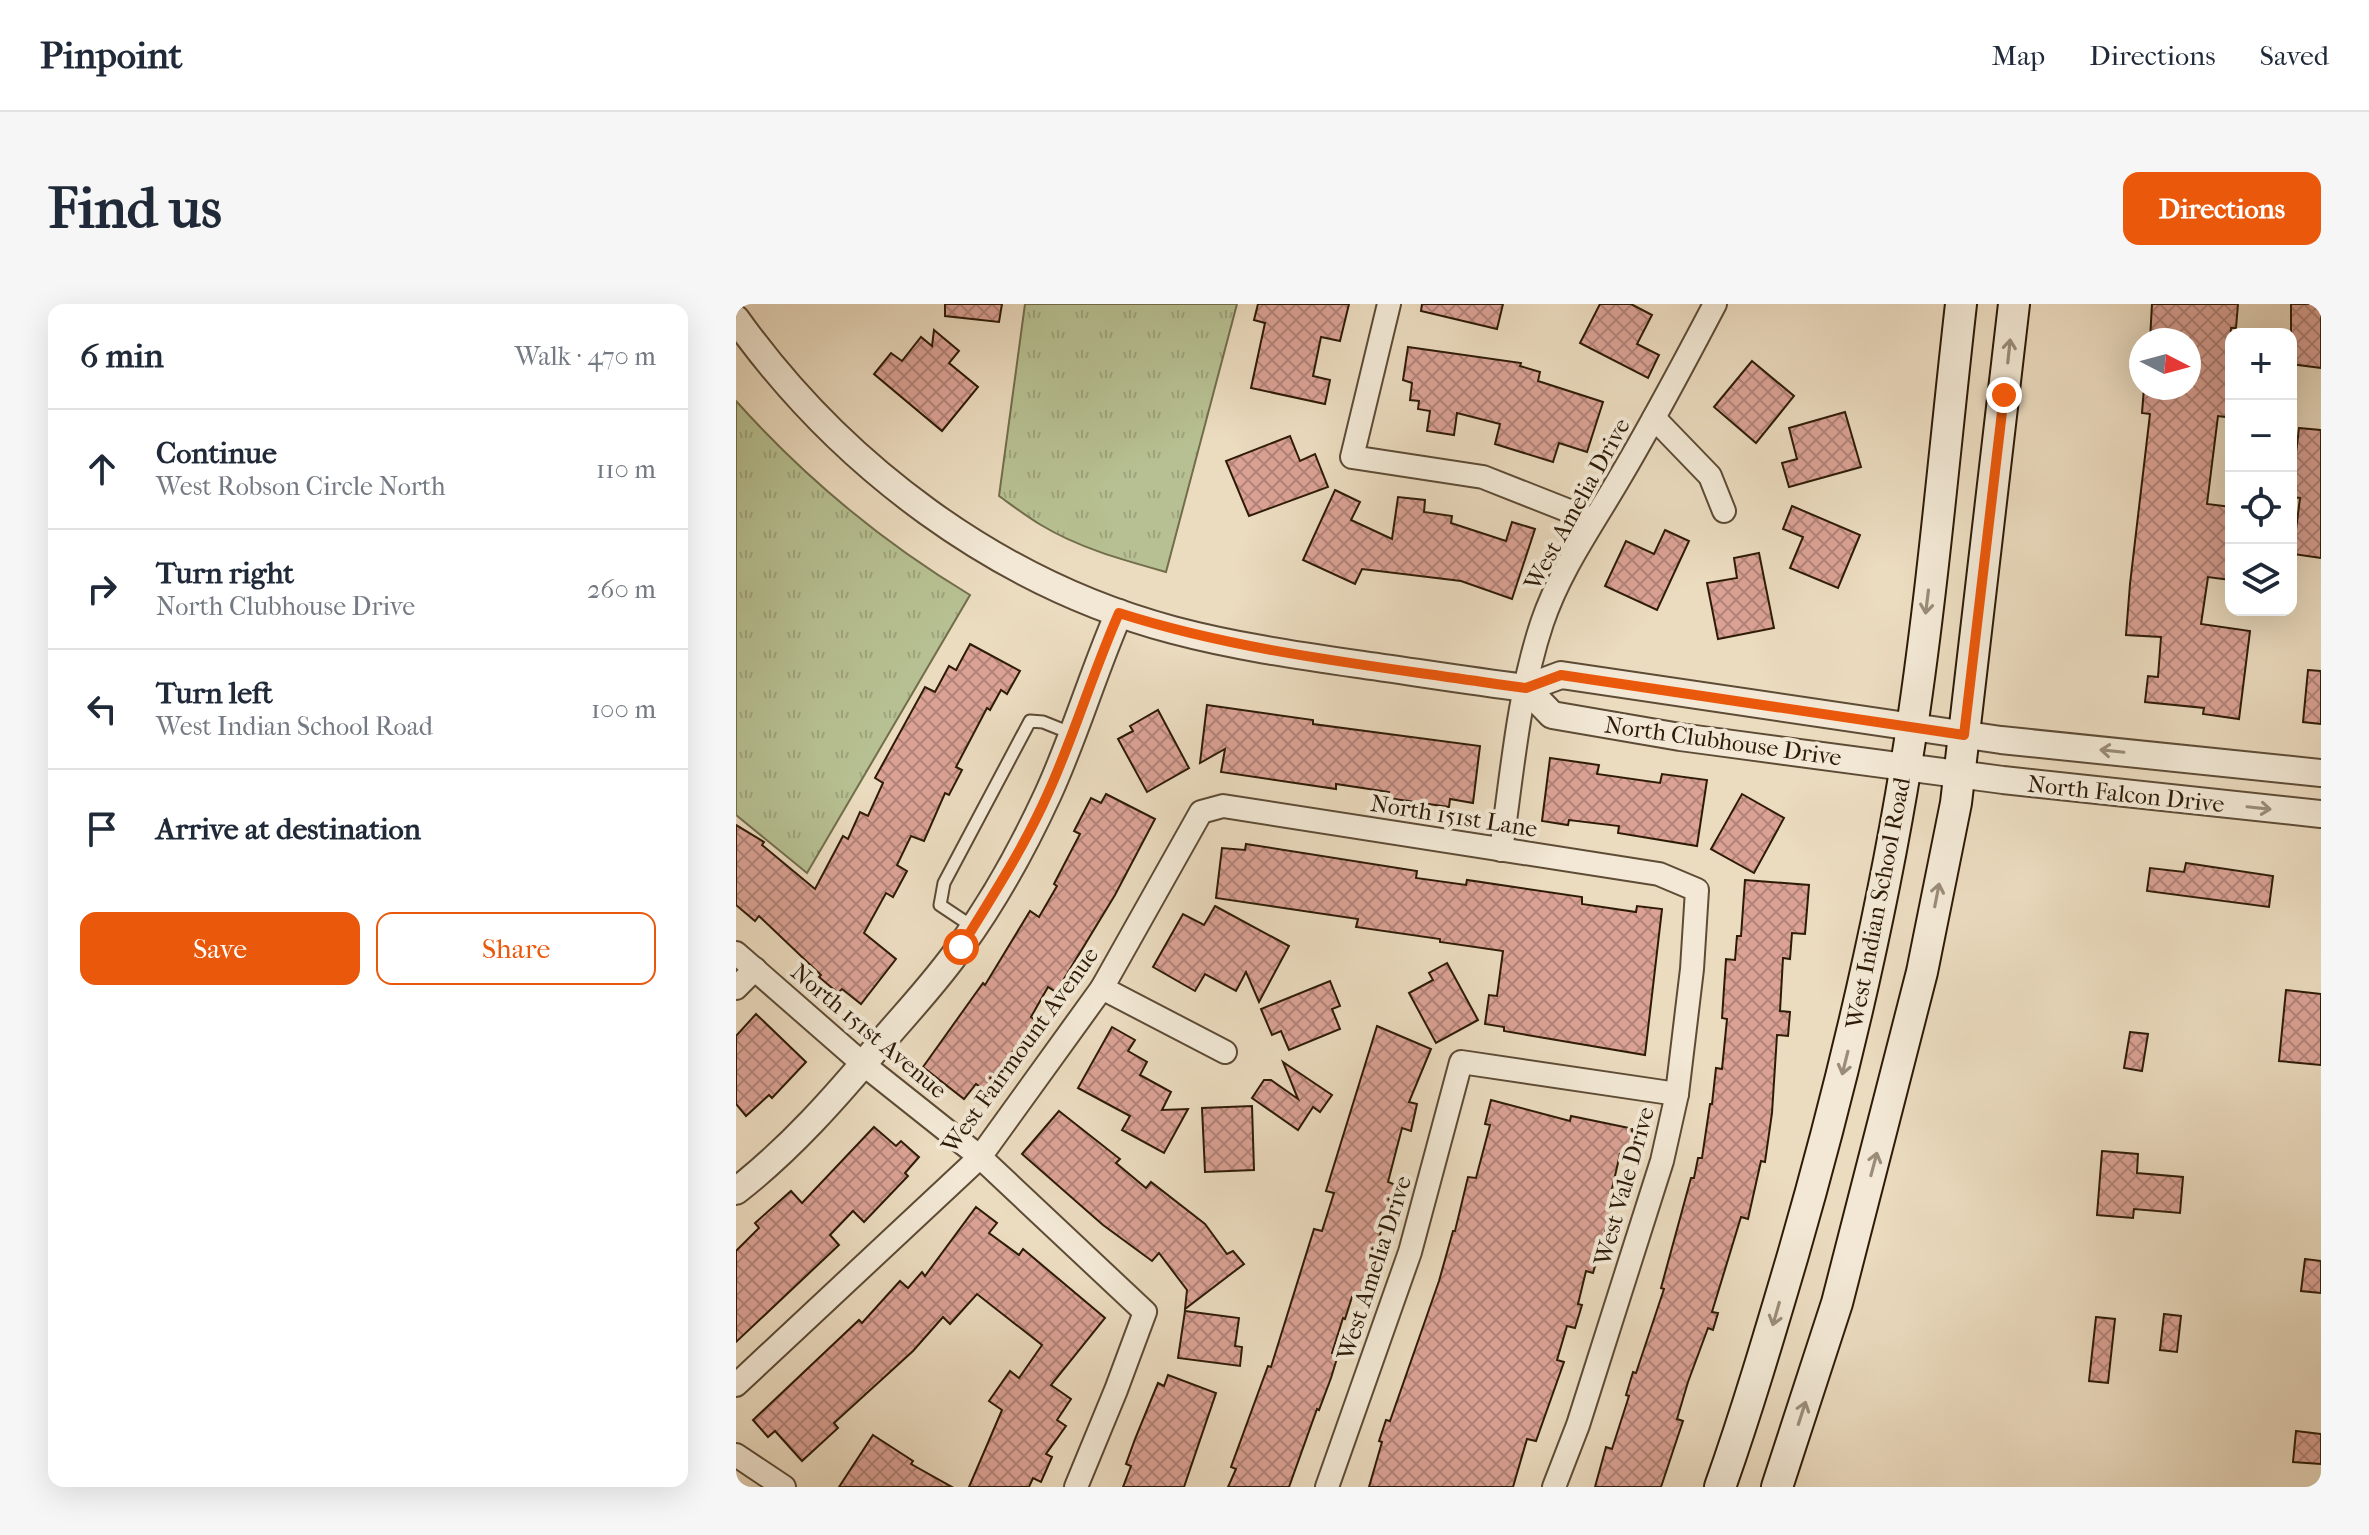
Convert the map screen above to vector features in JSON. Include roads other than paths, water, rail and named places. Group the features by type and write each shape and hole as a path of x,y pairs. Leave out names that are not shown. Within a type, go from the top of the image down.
{"main road":[{"name":"West Indian School Road","path":"1777,1487 1837,1303 1880,1144 1922,972 1956,803 1932,770 1938,731 1961,304"},
{"name":"West Indian School Road","path":"1720,1487 1769,1337 1840,1086 1864,977 1932,770 2014,304"}],"street":[{"path":"1389,304 1352,457 1483,477 1592,520"},
{"name":"West Amelia Drive","path":"1501,850 1526,688 1542,622 1563,573 1654,418 1715,304"},
{"name":"North Clubhouse Drive","path":"736,319 809,410 917,504 1012,564 1067,592 1119,613 1170,629 1259,649 1526,688 1561,675 1938,731"},
{"name":"West Amelia Drive","path":"1654,418 1710,476 1724,511"},
{"path":"736,1191 778,1155 833,1099 961,947 1003,879 1048,795 1119,613"},
{"name":"North Clubhouse Drive","path":"1526,688 1552,715 1932,770"},
{"path":"1718,741 1723,701"},
{"name":"North Falcon Drive","path":"1938,731 2321,773"},
{"name":"North Falcon Drive","path":"1932,770 2034,784 2321,814"},
{"name":"North 151st Lane","path":"1201,812 1223,806 1659,874 1697,890"},
{"name":"West Fairmount Avenue","path":"736,1385 980,1157 1102,988 1201,812"},
{"name":"West Vale Drive","path":"1554,1487 1578,1425 1662,1161 1677,1094 1692,969 1697,890"},
{"name":"North 151st Avenue","path":"736,953 863,1064 980,1157 1145,1312 1076,1487"},
{"path":"736,988 755,969"},
{"path":"1102,988 1225,1052"},
{"name":"West Amelia Drive","path":"1327,1487 1410,1252 1461,1062 1677,1094"},
{"path":"736,1455 784,1487"}],"lane":[{"path":"973,927 940,905 944,883 1030,721 1043,722 1074,734"}]}
